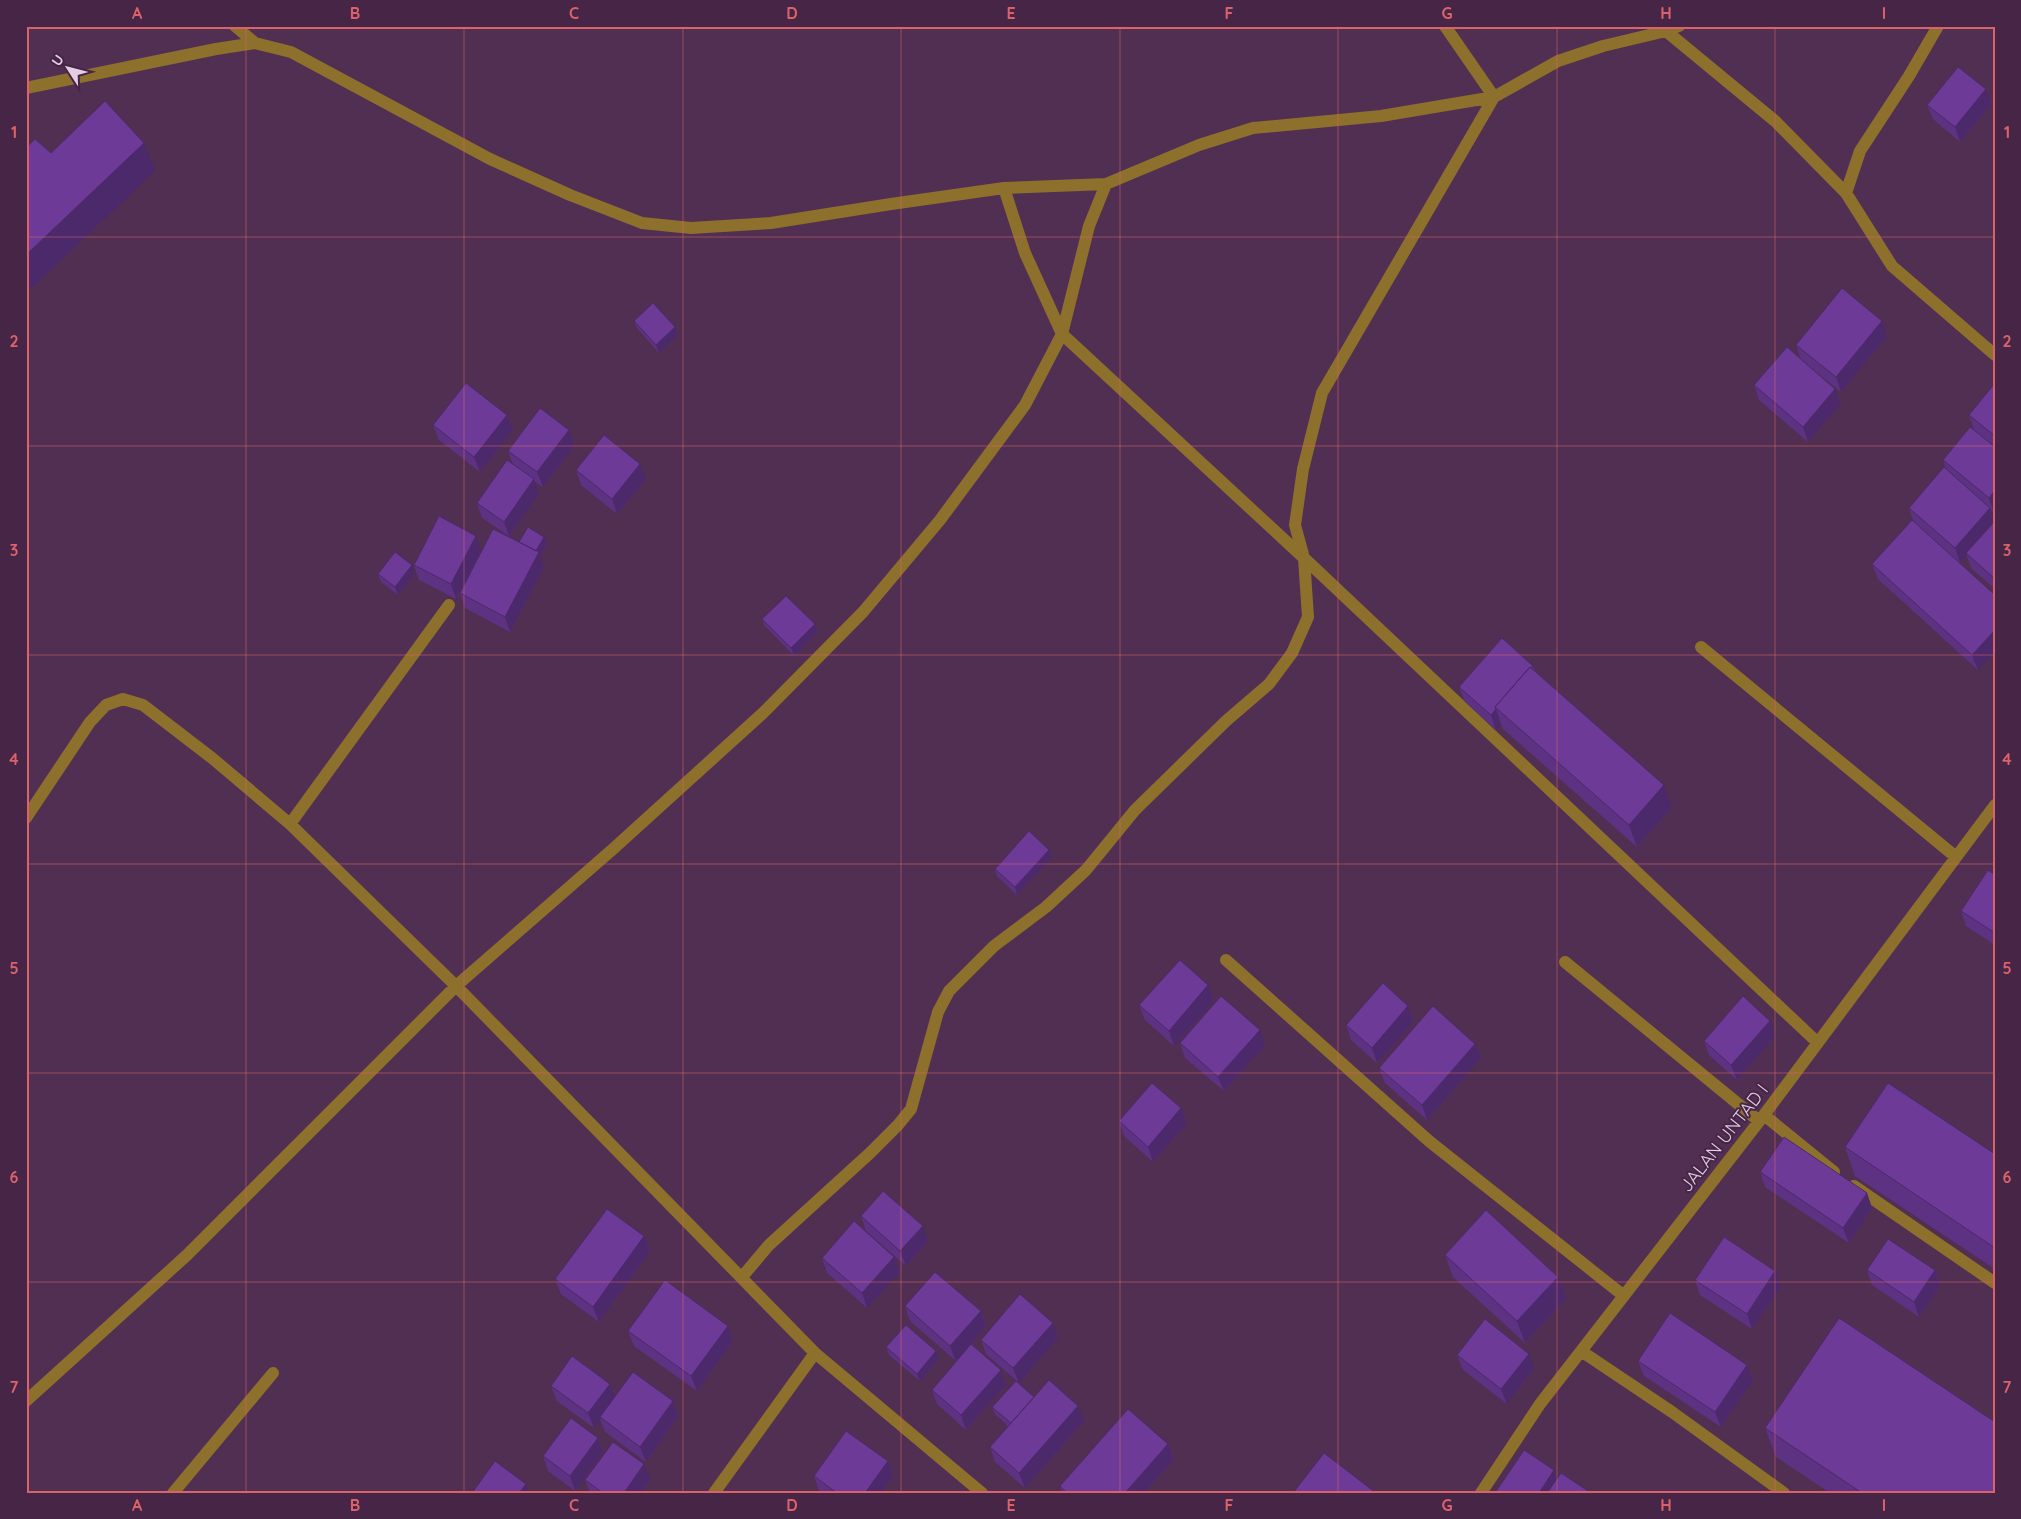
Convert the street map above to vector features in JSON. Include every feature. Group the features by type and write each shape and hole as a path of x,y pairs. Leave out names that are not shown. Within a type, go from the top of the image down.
{"street":[{"path":"235,26 255,43"},
{"path":"1445,26 1494,97"},
{"path":"26,88 216,49 255,43 291,52 490,159 570,196 642,223 691,228 771,223 1004,188 1106,184 1199,145 1253,128 1381,116 1494,97 1558,61 1602,46 1666,31 1679,26"},
{"path":"1846,193 1860,151 1909,76 1938,26"},
{"path":"1666,31 1775,121 1846,193 1892,266 1995,355"},
{"path":"742,1276 769,1244 870,1152 898,1125 911,1109 938,1012 949,991 994,946 1046,907 1086,870 1134,810 1226,721 1269,684 1292,653 1308,618 1304,558 1295,525 1303,469 1322,393 1494,97"},
{"path":"26,1401 186,1255 456,986 763,713 863,612 940,520 1025,405 1062,334 1089,226 1106,184"},
{"path":"1004,188 1024,253 1062,334 1304,558 1818,1043"},
{"path":"290,824 449,606"},
{"path":"1701,647 1956,857"},
{"path":"26,818 90,722 106,705 123,699 143,705 212,758 290,824 456,986 742,1276 815,1353 982,1493"},
{"name":"JALAN UNTAD I","path":"1481,1493 1540,1404 1818,1043 1995,805"},
{"path":"1226,960 1430,1141 1624,1296"},
{"path":"1565,962 1761,1118 1834,1172 1995,1283"},
{"path":"1581,1351 1672,1412 1784,1493"},
{"path":"714,1493 815,1353"},
{"path":"174,1493 274,1373"}],"building":[{"path":"1958,67 1986,89 1955,127 1927,105"},
{"path":"105,101 144,143 26,255 26,148 35,139 51,153"},
{"path":"1842,288 1882,321 1836,377 1796,345"},
{"path":"653,303 675,327 656,345 634,321"},
{"path":"1787,347 1835,389 1803,427 1754,385"},
{"path":"466,383 507,415 474,457 433,425"},
{"path":"1995,383 1995,436 1969,415"},
{"path":"540,408 569,430 537,472 508,451"},
{"path":"1970,427 1995,447 1995,490 1989,498 1943,460"},
{"path":"604,435 640,464 612,499 576,470"},
{"path":"507,460 534,479 504,522 477,503"},
{"path":"1944,467 1990,508 1955,548 1909,508"},
{"path":"439,516 476,536 451,584 414,565"},
{"path":"1912,520 1995,595 1995,630 1972,655 1872,564"},
{"path":"1995,521 1995,579 1966,553"},
{"path":"528,527 544,537 536,551 519,542"},
{"path":"493,529 539,552 505,617 460,593"},
{"path":"395,552 412,565 395,587 378,574"},
{"path":"786,596 815,624 791,648 762,619"},
{"path":"1502,638 1533,666 1532,668 1530,667 1495,707 1496,709 1491,715 1459,687"},
{"path":"1530,667 1664,785 1629,825 1495,707"},
{"path":"1029,831 1049,850 1015,887 995,869"},
{"path":"1988,870 1995,875 1995,933 1961,911"},
{"path":"1180,960 1208,985 1169,1031 1139,1005"},
{"path":"1383,983 1408,1006 1372,1048 1346,1025"},
{"path":"1221,996 1260,1030 1218,1077 1180,1043"},
{"path":"1743,996 1770,1021 1731,1065 1704,1041"},
{"path":"1433,1006 1475,1044 1422,1105 1379,1068"},
{"path":"1152,1083 1181,1108 1148,1147 1119,1121"},
{"path":"1888,1083 1995,1154 1995,1248 1845,1147"},
{"path":"1784,1137 1867,1193 1843,1228 1760,1172"},
{"path":"883,1191 923,1226 900,1251 861,1216"},
{"path":"607,1209 644,1236 593,1307 555,1279"},
{"path":"1486,1210 1558,1277 1517,1321 1445,1255"},
{"path":"854,1221 894,1257 862,1293 822,1258"},
{"path":"1724,1237 1775,1271 1747,1314 1695,1280"},
{"path":"1888,1239 1935,1270 1914,1302 1867,1270"},
{"path":"935,1272 981,1311 950,1346 905,1306"},
{"path":"665,1280 728,1326 691,1376 628,1331"},
{"path":"1020,1294 1053,1323 1013,1368 981,1340"},
{"path":"1670,1313 1747,1365 1715,1412 1638,1361"},
{"path":"1839,1318 1995,1422 1995,1493 1862,1493 1765,1428"},
{"path":"1485,1319 1529,1354 1501,1389 1457,1355"},
{"path":"906,1325 936,1351 917,1374 886,1347"},
{"path":"971,1344 1001,1370 961,1415 932,1390"},
{"path":"572,1356 610,1384 588,1413 551,1386"},
{"path":"633,1372 673,1401 640,1447 600,1417"},
{"path":"1049,1380 1078,1406 1019,1473 990,1447"},
{"path":"1016,1381 1034,1397 1011,1423 992,1407"},
{"path":"1128,1409 1168,1444 1125,1493 1067,1493 1060,1486"},
{"path":"571,1418 598,1438 570,1476 543,1456"},
{"path":"846,1431 888,1461 865,1493 837,1493 814,1476"},
{"path":"613,1442 644,1464 624,1493 603,1493 585,1480"},
{"path":"1524,1450 1554,1470 1539,1493 1495,1493"},
{"path":"1324,1453 1376,1493 1293,1493"},
{"path":"495,1461 526,1484 519,1493 472,1493"},
{"path":"1561,1473 1591,1493 1547,1493"}]}
